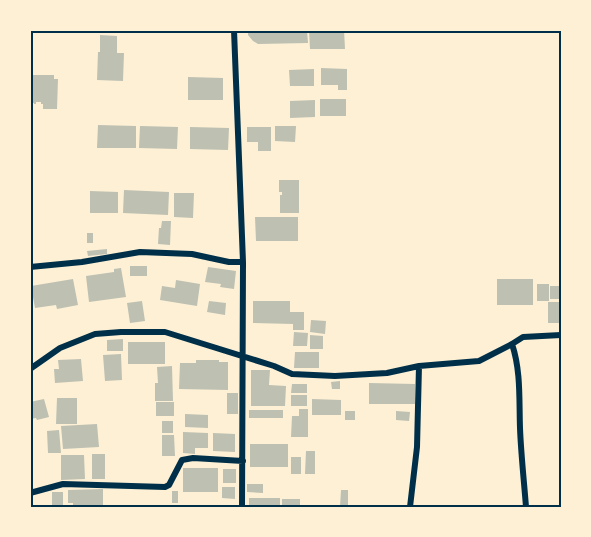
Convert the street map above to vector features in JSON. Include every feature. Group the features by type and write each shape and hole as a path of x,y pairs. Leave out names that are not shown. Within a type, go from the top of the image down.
{"street":[{"path":"234,30 243,262 242,507"},
{"path":"30,267 82,262 140,252 192,254 229,262 243,262"},
{"path":"30,369 60,348 95,334 121,332 165,332 274,366 292,374 310,376 387,373 419,366 479,361 524,337 561,335"},
{"path":"512,344 519,382 520,435 526,507"},
{"path":"410,507 417,447 419,366"},
{"path":"30,493 63,484 165,487 169,485 182,460 193,458 243,461"}],"building":[{"path":"248,30 307,30 308,43 258,44 248,35"},
{"path":"309,30 344,30 345,49 310,49"},
{"path":"100,35 117,36 117,53 124,53 123,81 97,80"},
{"path":"321,68 347,69 347,90 338,90 338,85 321,85"},
{"path":"314,69 314,86 290,86 289,70"},
{"path":"30,75 54,75 54,79 58,79 57,109 43,109 41,102 30,103"},
{"path":"188,77 223,78 223,100 188,100"},
{"path":"320,99 346,99 346,116 320,116"},
{"path":"315,100 315,117 290,118 290,101"},
{"path":"98,125 136,126 136,148 97,148"},
{"path":"140,126 178,127 177,149 139,148"},
{"path":"275,126 296,126 295,142 275,141"},
{"path":"190,127 229,128 228,150 190,149"},
{"path":"247,127 271,127 271,151 258,151 258,142 247,142"},
{"path":"279,180 299,180 299,213 280,213 282,192 279,192"},
{"path":"124,190 169,192 168,215 123,213"},
{"path":"90,191 118,192 118,213 90,213"},
{"path":"174,193 194,193 193,218 174,217"},
{"path":"255,217 298,217 298,241 256,241"},
{"path":"162,221 171,221 170,245 158,244"},
{"path":"87,233 93,233 93,243 87,243"},
{"path":"107,249 107,254 88,256 87,251"},
{"path":"130,266 147,266 147,276 130,276"},
{"path":"208,267 236,271 234,289 220,287 221,284 205,282"},
{"path":"121,268 126,297 89,302 86,276 114,272 114,269"},
{"path":"73,279 78,305 57,309 56,305 35,308 31,286"},
{"path":"497,279 533,279 533,305 497,305"},
{"path":"176,280 200,284 197,306 160,300 162,286 175,288"},
{"path":"537,284 549,284 549,301 537,301"},
{"path":"550,286 561,286 561,299 550,299"},
{"path":"142,301 145,321 130,323 127,303"},
{"path":"209,301 226,303 225,315 207,312"},
{"path":"253,301 290,301 290,312 304,312 304,330 293,330 293,324 253,323"},
{"path":"548,302 561,302 561,323 548,323"},
{"path":"311,320 326,321 325,334 310,332"},
{"path":"294,332 308,333 307,346 293,346"},
{"path":"310,335 323,336 323,349 310,349"},
{"path":"123,339 123,351 107,351 107,340"},
{"path":"128,342 165,342 165,364 128,364"},
{"path":"295,352 319,352 319,368 294,368"},
{"path":"121,354 122,380 105,381 103,355"},
{"path":"81,359 83,381 55,383 54,369 59,369 58,360"},
{"path":"196,360 228,362 228,390 179,389 180,363 196,363"},
{"path":"172,366 173,401 155,401 155,383 158,383 157,367"},
{"path":"251,370 270,370 269,385 286,386 285,406 251,406"},
{"path":"340,381 340,389 332,389 331,382"},
{"path":"369,383 415,384 415,404 369,404"},
{"path":"292,384 307,384 307,393 291,393"},
{"path":"227,393 238,393 238,414 227,414"},
{"path":"291,395 307,395 307,406 291,406"},
{"path":"57,398 77,398 77,424 56,424"},
{"path":"44,399 49,417 30,419 30,402"},
{"path":"312,399 341,400 341,415 312,415"},
{"path":"156,402 174,402 174,416 156,416"},
{"path":"299,409 308,409 308,437 291,437 292,416 299,416"},
{"path":"249,410 283,410 283,418 249,418"},
{"path":"345,411 355,411 355,420 345,420"},
{"path":"396,411 410,412 409,421 396,420"},
{"path":"185,414 208,415 208,428 185,427"},
{"path":"162,421 173,421 173,433 162,433"},
{"path":"97,424 99,447 63,449 61,426"},
{"path":"59,430 61,453 48,453 47,431"},
{"path":"183,432 208,433 208,448 195,448 195,454 183,453"},
{"path":"213,433 235,434 235,452 213,451"},
{"path":"162,435 174,435 175,456 162,456"},
{"path":"250,444 288,444 288,467 250,467"},
{"path":"306,451 315,451 315,474 305,474"},
{"path":"92,454 105,454 105,479 92,479"},
{"path":"61,455 84,455 85,479 61,480"},
{"path":"291,457 301,457 301,474 291,474"},
{"path":"183,468 218,468 218,492 183,492"},
{"path":"223,469 236,469 236,483 223,483"},
{"path":"247,484 263,484 263,493 247,492"},
{"path":"222,487 235,487 235,499 222,498"},
{"path":"103,489 103,507 73,507 73,503 68,503 68,490"},
{"path":"341,490 348,490 348,507 340,507"},
{"path":"172,491 178,491 178,503 172,503"},
{"path":"52,492 63,492 63,506 52,506"},
{"path":"249,498 280,498 280,507 249,507"},
{"path":"282,499 300,499 300,507 282,507"}]}
